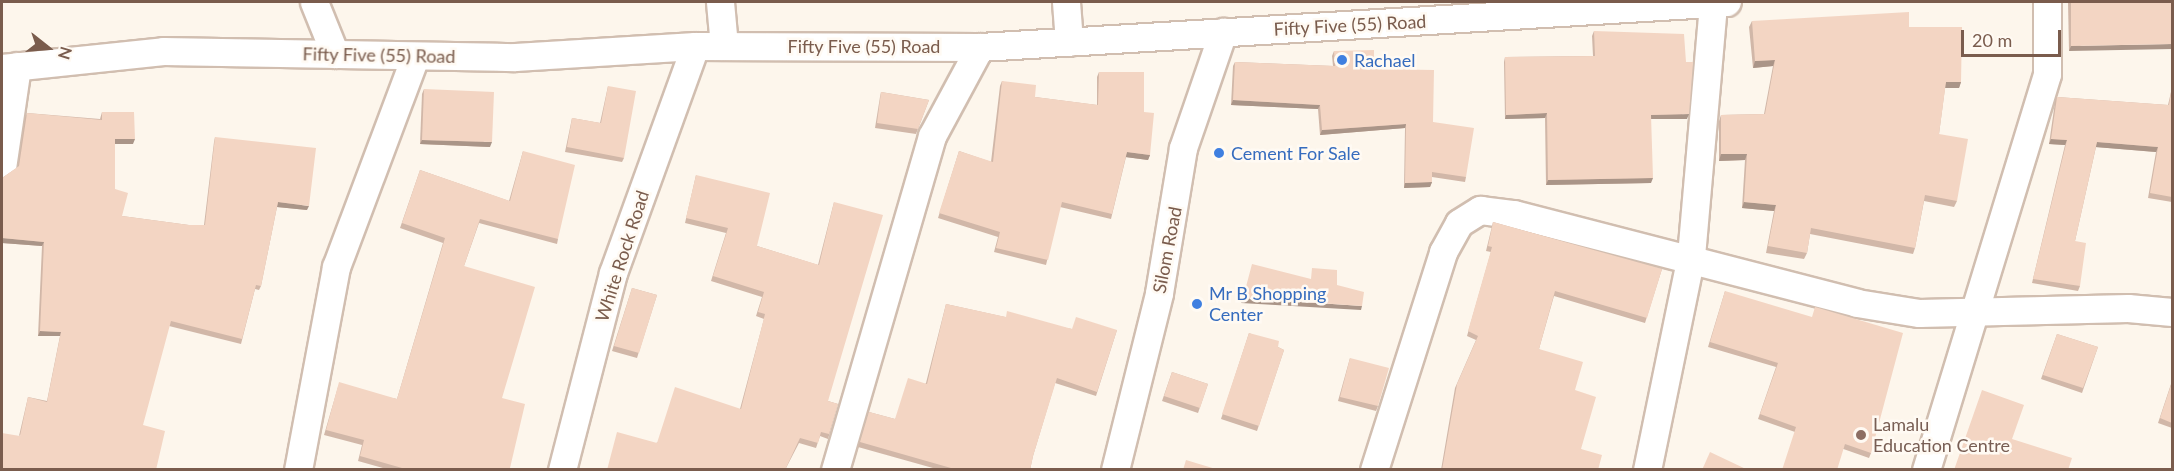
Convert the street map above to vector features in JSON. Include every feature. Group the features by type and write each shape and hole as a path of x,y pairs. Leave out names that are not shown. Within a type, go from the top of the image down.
{"street":[{"path":"314,2 335,54"},
{"path":"720,2 724,46"},
{"path":"1066,2 1069,42"},
{"path":"1647,470 1691,256 1718,2"},
{"name":"Fifty Five (55) Road","path":"9,67 163,51 515,57 695,46 980,47 1718,2"},
{"path":"1926,470 1971,311 2003,225 2047,74 2047,2"},
{"name":"Silom Road","path":"1114,470 1159,293 1183,148 1223,32"},
{"name":"White Rock Road","path":"562,470 613,273 695,46"},
{"path":"835,470 932,136 980,47"},
{"path":"298,470 336,267 414,57"},
{"path":"2,168 9,67"},
{"path":"1374,470 1443,252 1459,223 1480,210 1514,214 1691,256 1857,303 1919,313 2128,308 2172,312"}],"building":[{"path":"2071,2 2172,2 2172,44 2071,46"},
{"path":"1909,12 1909,27 1962,27 1961,82 1946,82 1939,134 1968,139 1957,201 1925,195 1915,248 1811,228 1807,253 1768,246 1776,205 1744,202 1747,154 1721,154 1721,115 1765,114 1775,60 1755,61 1752,21"},
{"path":"1594,31 1684,34 1686,62 1693,62 1689,114 1651,115 1653,178 1548,180 1547,113 1506,115 1505,57 1595,56"},
{"path":"1374,50 1374,69 1434,70 1433,122 1474,128 1466,177 1432,172 1432,182 1405,183 1406,124 1322,130 1320,105 1233,100 1235,62 1335,66 1334,51"},
{"path":"1099,72 1144,72 1144,112 1154,113 1150,155 1127,152 1112,214 1062,202 1048,260 996,248 1000,232 939,213 959,151 993,162 1002,81 1036,85 1035,97 1098,105"},
{"path":"608,86 636,91 624,158 567,147 572,118 601,123"},
{"path":"424,89 494,92 492,142 422,140"},
{"path":"881,92 929,100 918,129 877,123"},
{"path":"2171,92 2172,197 2150,193 2158,147 2097,142 2075,241 2086,243 2080,286 2033,279 2067,140 2051,139 2057,97 2169,105"},
{"path":"102,112 134,112 135,139 115,139 115,189 128,193 122,216 205,225 215,137 316,148 309,206 278,202 261,286 256,285 242,339 171,321 143,425 165,431 156,470 2,470 2,433 20,436 28,397 47,402 61,332 40,331 44,242 2,238 2,178 19,166 27,113 102,120"},
{"path":"523,151 575,165 558,239 480,219 464,266 535,287 502,398 525,404 510,468 516,470 409,470 360,456 364,440 326,430 339,382 397,399 445,238 402,223 420,170 510,201"},
{"path":"696,175 770,193 757,246 819,265 834,202 883,215 828,401 838,404 829,434 821,432 818,443 800,438 785,470 607,470 617,432 657,443 675,387 741,409 765,314 758,312 764,292 713,276 728,228 686,218"},
{"path":"1493,222 1662,269 1647,318 1555,291 1539,349 1583,362 1575,390 1596,397 1581,449 1602,455 1598,470 1442,470 1457,384 1478,336 1468,331 1492,247 1488,246"},
{"path":"1252,264 1311,279 1312,268 1337,270 1337,285 1364,292 1362,306 1243,298"},
{"path":"632,288 657,295 639,353 614,346"},
{"path":"1725,291 1812,317 1815,307 1903,333 1871,453 1845,444 1837,470 1782,470 1796,427 1760,414 1778,363 1710,342"},
{"path":"946,304 1006,317 1007,311 1072,329 1076,317 1117,330 1097,392 1057,378 1030,470 958,470 860,442 869,412 895,419 908,378 927,384"},
{"path":"1249,333 1279,341 1278,347 1284,350 1259,426 1222,414"},
{"path":"2057,334 2098,347 2083,388 2043,375"},
{"path":"1350,358 1389,368 1378,406 1340,397"},
{"path":"1172,372 1208,384 1200,408 1164,396"},
{"path":"2172,382 2172,423 2160,418"},
{"path":"1982,390 2024,405 2012,439 2072,458 2068,470 1954,470"},
{"path":"1710,452 1748,470 1702,470"},
{"path":"1186,460 1219,470 1183,470"}],"place":[{"name":"Rachael","path":"1342,60"},
{"name":"Cement For Sale","path":"1219,153"},
{"name":"Mr B Shopping Center","path":"1197,304"},
{"name":"Lamalu Education Centre","path":"1861,435"}]}
